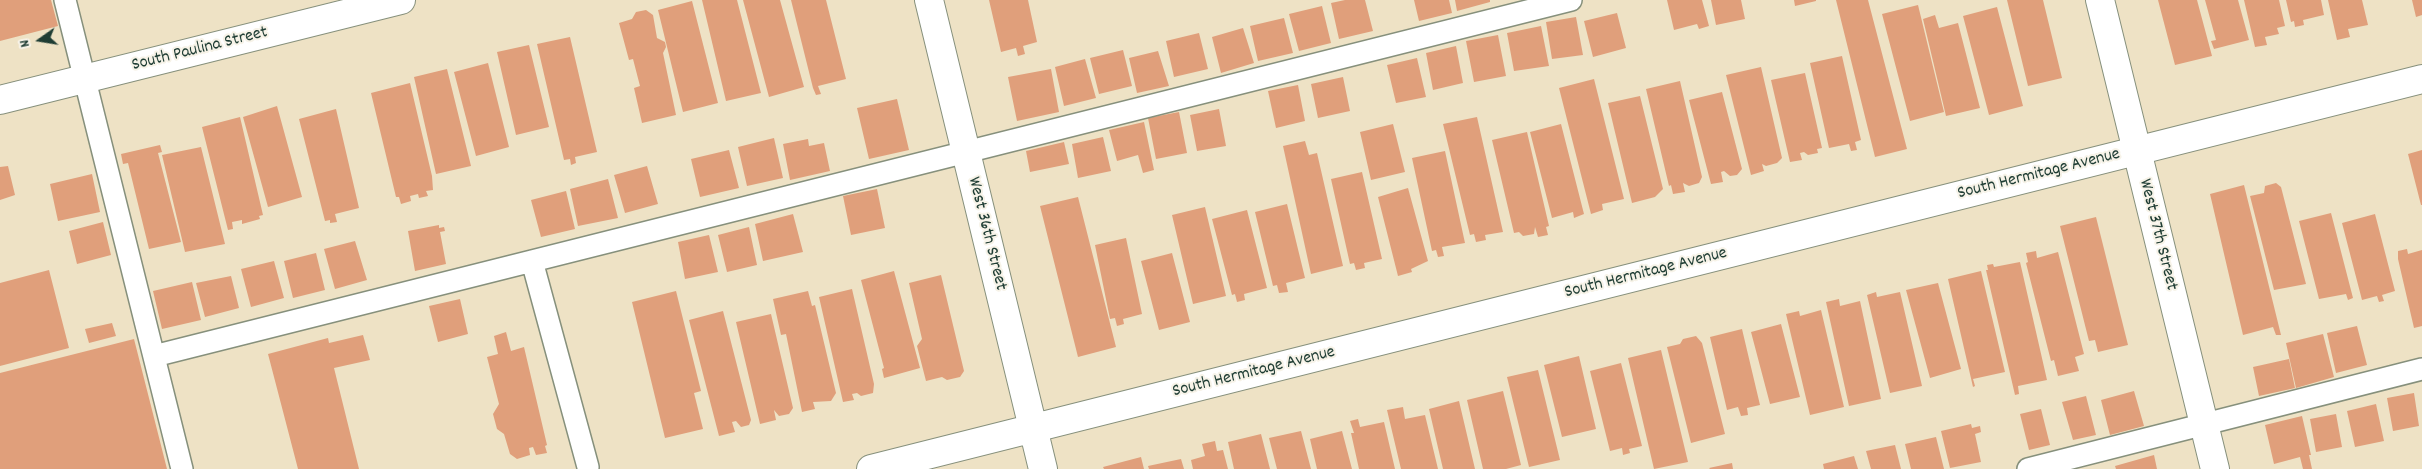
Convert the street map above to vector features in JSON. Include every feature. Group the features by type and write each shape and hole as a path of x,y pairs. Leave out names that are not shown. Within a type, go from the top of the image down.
{"street":[{"name":"South Paulina Street","path":"0,100 401,0"},
{"name":"West 36th Street","path":"929,0 1043,469"},
{"name":"West 37th Street","path":"2100,0 2215,469"},
{"name":"South Hermitage Avenue","path":"871,469 2422,79"}],"lane":[{"path":"65,0 182,469"},
{"path":"154,356 1571,0"},
{"path":"532,261 588,467"},
{"path":"2028,469 2422,369"}],"building":[{"path":"0,0 51,0 58,26 0,41"},
{"path":"702,0 737,0 761,93 726,101"},
{"path":"743,0 780,0 804,87 769,97"},
{"path":"791,0 826,0 846,79 818,86 821,94 816,95 813,88"},
{"path":"989,0 1028,0 1037,42 1023,46 1025,54 1018,56 1016,48 1001,52"},
{"path":"1345,0 1365,0 1373,31 1339,39 1331,3"},
{"path":"1414,0 1449,0 1452,13 1419,21"},
{"path":"1455,0 1490,0 1490,2 1457,11"},
{"path":"1667,0 1702,0 1709,26 1699,29 1697,24 1674,30"},
{"path":"1711,0 1741,0 1745,19 1716,25"},
{"path":"1794,0 1816,0 1816,1 1795,6"},
{"path":"1836,0 1868,0 1907,149 1875,157"},
{"path":"2007,0 2043,0 2062,78 2028,86"},
{"path":"2158,0 2197,0 2212,56 2175,65"},
{"path":"2205,0 2238,0 2249,40 2214,49 2211,41 2216,40"},
{"path":"2244,0 2279,0 2285,26 2277,28 2279,34 2265,37 2267,45 2255,47"},
{"path":"2286,0 2321,0 2324,15 2303,20 2304,25 2295,27 2294,21 2291,22"},
{"path":"2328,0 2362,0 2368,25 2348,29 2350,37 2337,40"},
{"path":"2412,0 2422,0 2422,15 2416,17"},
{"path":"692,1 718,103 683,112 658,10"},
{"path":"1918,5 1944,112 1910,121 1882,14"},
{"path":"1322,6 1331,43 1299,51 1289,14"},
{"path":"1997,7 2023,106 1989,115 1963,16"},
{"path":"646,10 653,15 657,38 665,42 666,47 663,53 676,115 642,123 634,88 640,86 633,59 629,60 619,23 632,19 636,12"},
{"path":"1617,13 1626,48 1593,57 1584,21"},
{"path":"1935,15 1939,28 1958,23 1980,108 1946,116 1923,19"},
{"path":"1576,17 1583,55 1552,59 1546,22"},
{"path":"1284,18 1293,53 1258,61 1250,26"},
{"path":"1541,26 1549,66 1514,71 1507,33"},
{"path":"1243,28 1254,63 1221,73 1212,37"},
{"path":"1199,33 1208,69 1174,77 1166,41"},
{"path":"1498,35 1506,76 1474,82 1466,41"},
{"path":"570,37 597,152 575,157 576,163 571,165 570,159 564,160 537,44"},
{"path":"529,45 549,127 516,135 497,52"},
{"path":"1456,46 1463,83 1433,90 1426,53"},
{"path":"1123,50 1132,86 1099,94 1090,58"},
{"path":"1158,51 1169,86 1137,93 1129,58"},
{"path":"1842,56 1861,140 1855,142 1857,150 1851,151 1849,144 1829,148 1810,63"},
{"path":"1417,58 1426,97 1396,103 1387,65"},
{"path":"1085,59 1096,98 1064,106 1055,67"},
{"path":"488,63 509,147 476,156 454,72"},
{"path":"1761,67 1782,158 1777,163 1766,166 1762,164 1764,171 1751,175 1726,75"},
{"path":"447,69 471,166 436,174 414,77"},
{"path":"1051,69 1059,112 1017,121 1008,77"},
{"path":"1805,73 1822,148 1817,149 1818,153 1808,155 1804,152 1800,153 1802,160 1790,162 1771,80"},
{"path":"1343,77 1350,111 1318,118 1311,84"},
{"path":"1594,79 1624,199 1602,204 1603,210 1591,214 1559,88"},
{"path":"1680,81 1702,177 1699,183 1689,186 1683,183 1685,192 1673,194 1671,185 1669,186 1646,89"},
{"path":"410,83 432,176 433,190 426,191 428,196 419,198 418,194 410,196 411,201 401,204 399,197 396,197 371,93"},
{"path":"1298,85 1305,121 1276,128 1268,91"},
{"path":"1722,92 1742,169 1737,175 1730,176 1724,171 1721,172 1723,182 1711,184 1689,100"},
{"path":"1640,96 1663,189 1655,197 1632,203 1608,103"},
{"path":"897,99 909,150 869,159 857,108"},
{"path":"277,106 302,197 268,207 243,117"},
{"path":"336,109 359,208 335,214 337,222 330,223 330,220 325,221 299,119"},
{"path":"1219,109 1226,146 1197,151 1190,115"},
{"path":"1179,112 1187,153 1156,159 1148,118"},
{"path":"240,117 263,215 259,216 260,219 242,224 242,220 232,222 233,229 228,230 202,127"},
{"path":"1477,117 1503,232 1485,235 1486,240 1476,242 1474,234 1470,235 1443,124"},
{"path":"1144,122 1154,170 1143,173 1138,155 1117,161 1109,130"},
{"path":"1393,124 1405,172 1371,180 1360,132"},
{"path":"1561,124 1584,214 1574,218 1573,212 1552,218 1530,132"},
{"path":"1527,132 1549,226 1546,227 1548,235 1538,237 1535,227 1534,234 1523,236 1519,232 1514,233 1492,140"},
{"path":"1103,137 1111,171 1078,178 1072,144"},
{"path":"774,138 783,178 747,186 738,147"},
{"path":"808,139 809,146 824,143 830,171 790,180 783,144"},
{"path":"1305,141 1309,155 1317,153 1343,266 1311,274 1283,146"},
{"path":"1064,142 1069,164 1030,172 1026,151"},
{"path":"160,145 162,152 158,153 181,242 149,249 128,163 123,164 121,154"},
{"path":"201,147 225,244 185,252 162,155"},
{"path":"729,150 739,188 700,197 691,159"},
{"path":"2422,150 2422,205 2421,205 2408,154"},
{"path":"1445,151 1465,243 1442,247 1444,256 1438,257 1436,250 1432,251 1412,158"},
{"path":"8,166 15,195 0,200 0,167"},
{"path":"647,166 658,204 625,213 614,175"},
{"path":"1362,172 1382,259 1364,263 1365,268 1356,270 1354,263 1350,264 1331,179"},
{"path":"92,174 100,212 58,221 50,184"},
{"path":"608,179 618,218 578,226 570,189"},
{"path":"2276,183 2281,187 2306,284 2274,290 2250,196 2264,193 2265,186"},
{"path":"2244,185 2281,335 2276,335 2273,327 2243,335 2210,194"},
{"path":"1408,188 1428,261 1411,269 1412,272 1398,276 1378,197"},
{"path":"877,189 885,228 851,235 843,196"},
{"path":"566,191 575,229 541,237 531,200"},
{"path":"1078,197 1116,347 1078,357 1040,206"},
{"path":"1287,204 1305,278 1286,283 1288,292 1279,293 1277,285 1273,286 1255,212"},
{"path":"1205,207 1226,296 1193,304 1172,215"},
{"path":"1247,210 1267,288 1244,294 1245,300 1237,302 1235,294 1232,295 1212,219"},
{"path":"2331,213 2353,298 2348,300 2346,294 2319,299 2299,221"},
{"path":"793,214 803,252 763,261 755,224"},
{"path":"2375,214 2395,291 2382,295 2384,301 2379,302 2377,296 2362,300 2342,223"},
{"path":"2096,217 2128,345 2098,352 2095,340 2089,341 2060,226"},
{"path":"103,222 111,255 77,264 69,231"},
{"path":"439,225 439,228 444,227 445,231 440,232 446,264 415,271 408,231"},
{"path":"749,227 757,265 727,272 718,235"},
{"path":"709,235 718,272 685,279 678,242"},
{"path":"1126,238 1142,314 1123,319 1124,324 1117,326 1115,318 1110,319 1095,245"},
{"path":"355,241 367,280 335,289 324,249"},
{"path":"2407,249 2408,254 2422,250 2422,326 2414,328 2398,259 2398,251"},
{"path":"2036,251 2037,258 2058,252 2084,354 2075,357 2079,371 2058,376 2054,360 2051,361 2026,263 2028,262 2026,253"},
{"path":"316,253 325,290 293,298 284,261"},
{"path":"1172,253 1190,322 1159,330 1141,261"},
{"path":"274,261 284,298 251,307 241,269"},
{"path":"2020,262 2047,380 2018,386 2019,394 2015,395 1986,270 1988,270 1987,265 1993,264 1994,267"},
{"path":"49,270 69,348 0,366 0,283"},
{"path":"894,271 920,368 884,378 882,369 884,368 861,280"},
{"path":"1981,271 2005,372 1973,379 1975,386 1973,387 1948,279"},
{"path":"941,275 964,371 960,377 947,380 942,377 926,381 917,346 922,339 909,283"},
{"path":"231,276 239,308 205,317 196,283"},
{"path":"192,282 201,320 162,329 153,291"},
{"path":"1938,283 1961,369 1930,378 1906,290"},
{"path":"852,289 874,384 873,393 861,396 857,393 852,394 854,400 843,402 819,297"},
{"path":"676,291 701,391 694,393 703,429 665,438 632,302"},
{"path":"808,291 812,306 815,305 836,393 831,401 813,402 815,409 802,412 786,334 781,335 773,299"},
{"path":"1876,292 1877,297 1900,292 1922,386 1890,393 1867,295"},
{"path":"460,299 468,334 438,342 429,306"},
{"path":"1839,299 1840,306 1860,301 1881,399 1849,406 1826,302"},
{"path":"1821,310 1844,407 1810,415 1786,314 1799,311 1800,316"},
{"path":"723,311 751,420 749,425 741,427 736,421 732,422 735,432 719,436 689,320"},
{"path":"771,314 793,408 789,414 779,416 774,410 776,420 760,424 736,322"},
{"path":"112,323 116,336 89,343 85,329"},
{"path":"1781,324 1800,397 1770,404 1751,332"},
{"path":"2357,326 2367,365 2336,373 2327,333"},
{"path":"1742,329 1760,405 1747,408 1748,415 1741,416 1738,407 1727,410 1710,337"},
{"path":"506,332 511,351 524,347 547,445 545,446 547,453 536,455 533,447 529,448 530,455 517,459 510,454 504,434 497,429 493,414 499,404 487,357 498,354 494,336"},
{"path":"2323,334 2334,377 2296,388 2286,343"},
{"path":"363,335 370,360 334,368 359,469 298,469 268,354 328,338 329,343"},
{"path":"1696,336 1702,343 1725,434 1691,443 1667,347 1680,344 1683,339"},
{"path":"134,339 167,469 0,469 0,373"},
{"path":"1661,350 1688,462 1654,469 1628,358"},
{"path":"1579,356 1596,429 1562,437 1544,365"},
{"path":"2289,359 2295,388 2259,396 2253,367"},
{"path":"1621,363 1642,446 1629,449 1630,453 1623,455 1622,448 1610,451 1590,371"},
{"path":"1538,370 1560,460 1529,467 1507,377"},
{"path":"1503,391 1521,465 1506,469 1483,469 1467,400"},
{"path":"2134,391 2144,426 2110,435 2101,400"},
{"path":"2414,393 2419,426 2393,431 2387,398"},
{"path":"2086,396 2096,435 2073,440 2062,402"},
{"path":"1459,401 1475,469 1443,469 1429,409"},
{"path":"2376,404 2384,441 2355,447 2347,411"},
{"path":"1403,407 1405,419 1425,415 1438,469 1401,469 1387,410"},
{"path":"2041,409 2050,445 2029,450 2020,414"},
{"path":"2336,414 2342,447 2316,452 2310,419"},
{"path":"2302,416 2311,455 2309,455 2312,469 2303,469 2300,457 2274,464 2265,425"},
{"path":"1358,419 1360,427 1384,422 1395,469 1359,469 1351,433 1354,433 1350,421"},
{"path":"1971,424 1972,428 1980,426 1981,432 1975,434 1981,462 1950,468 1941,431"},
{"path":"1301,431 1311,469 1277,469 1269,438"},
{"path":"1342,431 1352,469 1317,469 1310,439"},
{"path":"1261,434 1270,469 1234,469 1228,442"},
{"path":"1936,437 1944,469 1911,469 1905,444"},
{"path":"1215,441 1217,451 1223,450 1228,469 1193,469 1191,460 1205,456 1202,444"},
{"path":"1895,445 1901,469 1871,469 1866,451"},
{"path":"2154,455 2157,469 2116,469 2115,466"},
{"path":"1854,456 1858,469 1824,469 1823,464"},
{"path":"1141,457 1144,469 1104,469 1103,467"},
{"path":"1181,459 1184,469 1149,469 1148,466"},
{"path":"1732,463 1733,469 1709,468"}]}
